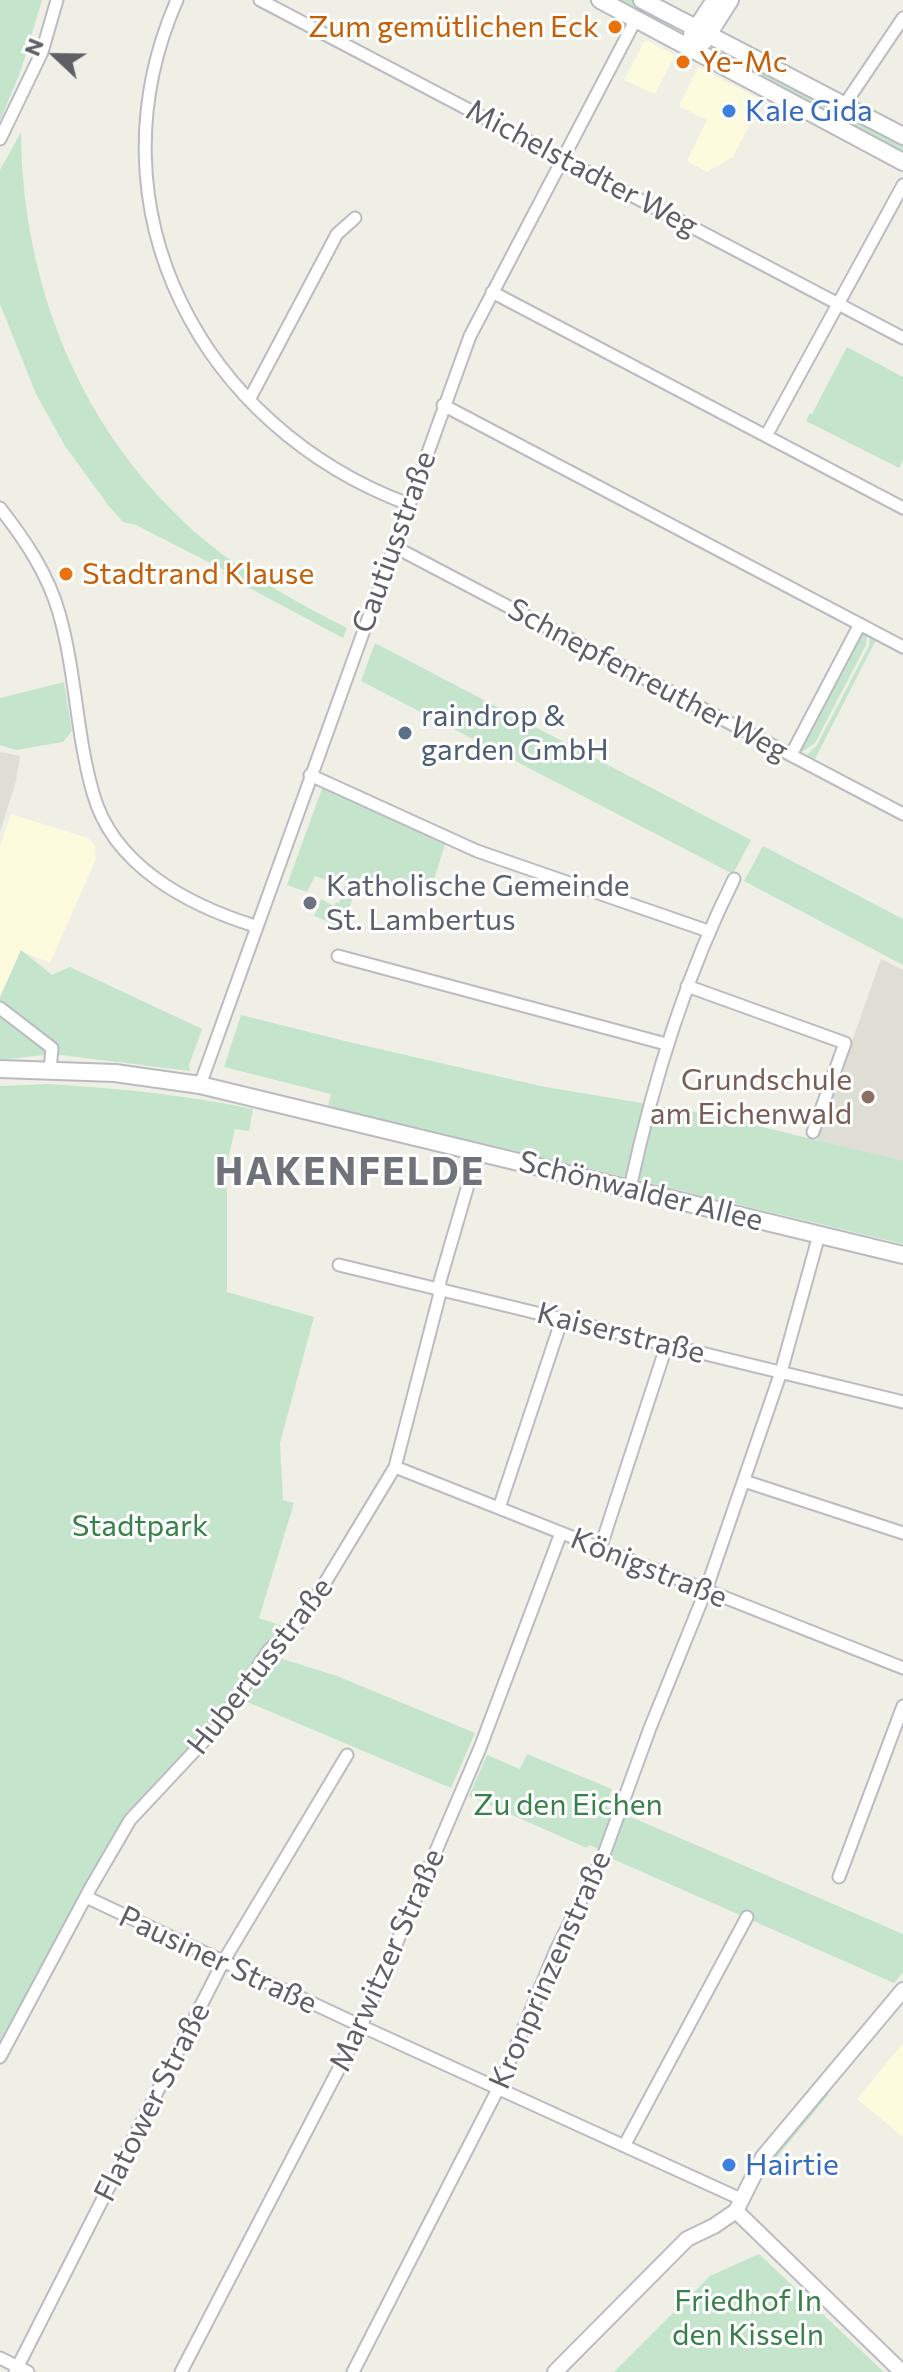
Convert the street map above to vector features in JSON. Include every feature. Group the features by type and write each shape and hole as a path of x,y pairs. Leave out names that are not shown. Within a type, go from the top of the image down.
{"main road":[{"path":"600,0 903,162"},
{"path":"642,0 903,136"},
{"path":"692,50 715,0"},
{"path":"702,31 730,0"},
{"name":"Schönwalder Allee","path":"0,1069 115,1073 200,1085 903,1255"}],"street":[{"path":"0,139 42,52 57,0"},
{"path":"177,0 158,53 149,103 147,161 163,259 180,305 204,345 269,421 321,461 408,504"},
{"name":"Michelstadter Weg","path":"260,0 903,338"},
{"path":"845,104 903,18"},
{"name":"Cautiusstraße","path":"200,1085 470,336 636,19"},
{"path":"766,436 903,185"},
{"path":"249,400 337,234 355,218"},
{"path":"492,292 903,508"},
{"path":"443,405 903,647"},
{"path":"0,508 39,564 59,611 93,794 105,821 124,849 158,881 188,899 255,926"},
{"name":"Schnepfenreuther Weg","path":"393,546 903,814"},
{"path":"791,755 860,624"},
{"path":"310,775 477,851 708,931"},
{"path":"630,1188 666,1044 708,931 734,879"},
{"path":"338,956 666,1044"},
{"path":"687,986 845,1043 813,1132"},
{"path":"0,1008 52,1048 50,1070"},
{"name":"Hubertusstraße","path":"0,2057 86,1897 140,1807 217,1727 269,1650 303,1619 395,1467 440,1281 478,1151"},
{"name":"Kronprinzenstraße","path":"353,2372 498,2089 571,1917 604,1854 650,1728 706,1590 744,1481 781,1372 819,1235"},
{"name":"Kaiserstraße","path":"339,1265 903,1402"},
{"path":"499,1508 562,1319"},
{"path":"600,1549 667,1344"},
{"name":"Königstraße","path":"395,1467 903,1668"},
{"path":"744,1481 903,1533"},
{"name":"Marwitzer Straße","path":"181,2372 361,2026 480,1748 561,1533"},
{"path":"839,1877 903,1706"},
{"name":"Flatower Straße","path":"20,2370 223,1962 347,1755"},
{"name":"Pausiner Straße","path":"86,1897 624,2146 740,2206"},
{"path":"624,2146 747,1917"},
{"path":"555,2372 687,2239 714,2226 740,2206 763,2157 903,1990"},
{"path":"740,2206 902,2372"},
{"path":"0,2358 20,2370"}],"shaded area":[{"path":"645,40 675,55 655,94 624,80"},
{"path":"698,67 762,100 733,157 707,172 687,161 707,120 679,106"},
{"path":"0,752 20,756 16,781 0,832"},
{"path":"11,814 88,838 95,846 96,859 50,963 21,951 0,997 0,846"},
{"name":"Grundschule am Eichenwald","path":"881,959 903,970 903,1162 817,1140"},
{"path":"903,2043 903,2137 857,2099"}],"green space":[{"path":"0,0 42,0 21,70 0,121"},
{"path":"610,0 632,0 677,23 672,33"},
{"path":"724,48 852,116 847,125 719,57"},
{"path":"858,119 903,144 903,155 853,128"},
{"path":"21,132 25,193 34,253 50,311 72,367 101,419 135,469 176,514 222,554 252,575 347,628 343,638 223,574 224,570 136,525 123,522 65,446 36,394 0,304 0,170"},
{"path":"847,347 903,377 903,460 899,468 806,421"},
{"path":"867,632 866,645 815,743 802,752 802,745 858,635"},
{"path":"870,637 876,640 815,759 807,755 817,745 869,646"},
{"path":"375,643 751,840 733,874 361,681"},
{"path":"64,682 72,731 63,742 16,750 0,745 0,698"},
{"path":"323,786 446,841 429,896 362,874 339,934 330,928 332,923 314,916 321,899 334,906 336,902 339,903 347,881 332,875 329,881 315,876 307,892 287,885"},
{"path":"763,846 903,919 903,965 744,881"},
{"path":"21,950 52,975 70,967 202,1029 189,1065 190,1071 53,1054 0,1060 0,997"},
{"path":"241,1015 545,1087 713,1115 903,1161 903,1244 328,1106 331,1094 224,1067"},
{"name":"Stadtpark","path":"48,1084 151,1093 253,1109 249,1131 235,1129 227,1163 227,1292 314,1317 280,1443 283,1500 294,1503 259,1618 282,1626 226,1706 187,1754 132,1808 83,1890 0,2048 0,1086"},
{"name":"Zu den Eichen","path":"273,1656 337,1676 475,1733 451,1788 245,1701 269,1669"},
{"name":"Zu den Eichen","path":"527,1754 612,1789 605,1806 614,1810 598,1849 589,1845 587,1848 469,1796 487,1755 520,1769"},
{"name":"Zu den Eichen","path":"624,1814 903,1934 903,1972 894,1983 606,1856"},
{"path":"822,2094 829,2094 757,2181 763,2168"},
{"name":"Friedhof In den Kisseln","path":"759,2254 884,2372 614,2372 710,2276"}],"place":[{"name":"Zum gemütlichen Eck","path":"615,27"},
{"name":"Ye-Mc","path":"683,62"},
{"name":"Kale Gida","path":"729,111"},
{"name":"Stadtrand Klause","path":"66,574"},
{"name":"raindrop & garden GmbH","path":"405,733"},
{"name":"Katholische Gemeinde St. Lambertus","path":"310,903"},
{"name":"Grundschule am Eichenwald","path":"868,1097"},
{"name":"Hairtie","path":"729,2165"}],"district":[{"name":"HAKENFELDE","path":"350,1172"}]}
